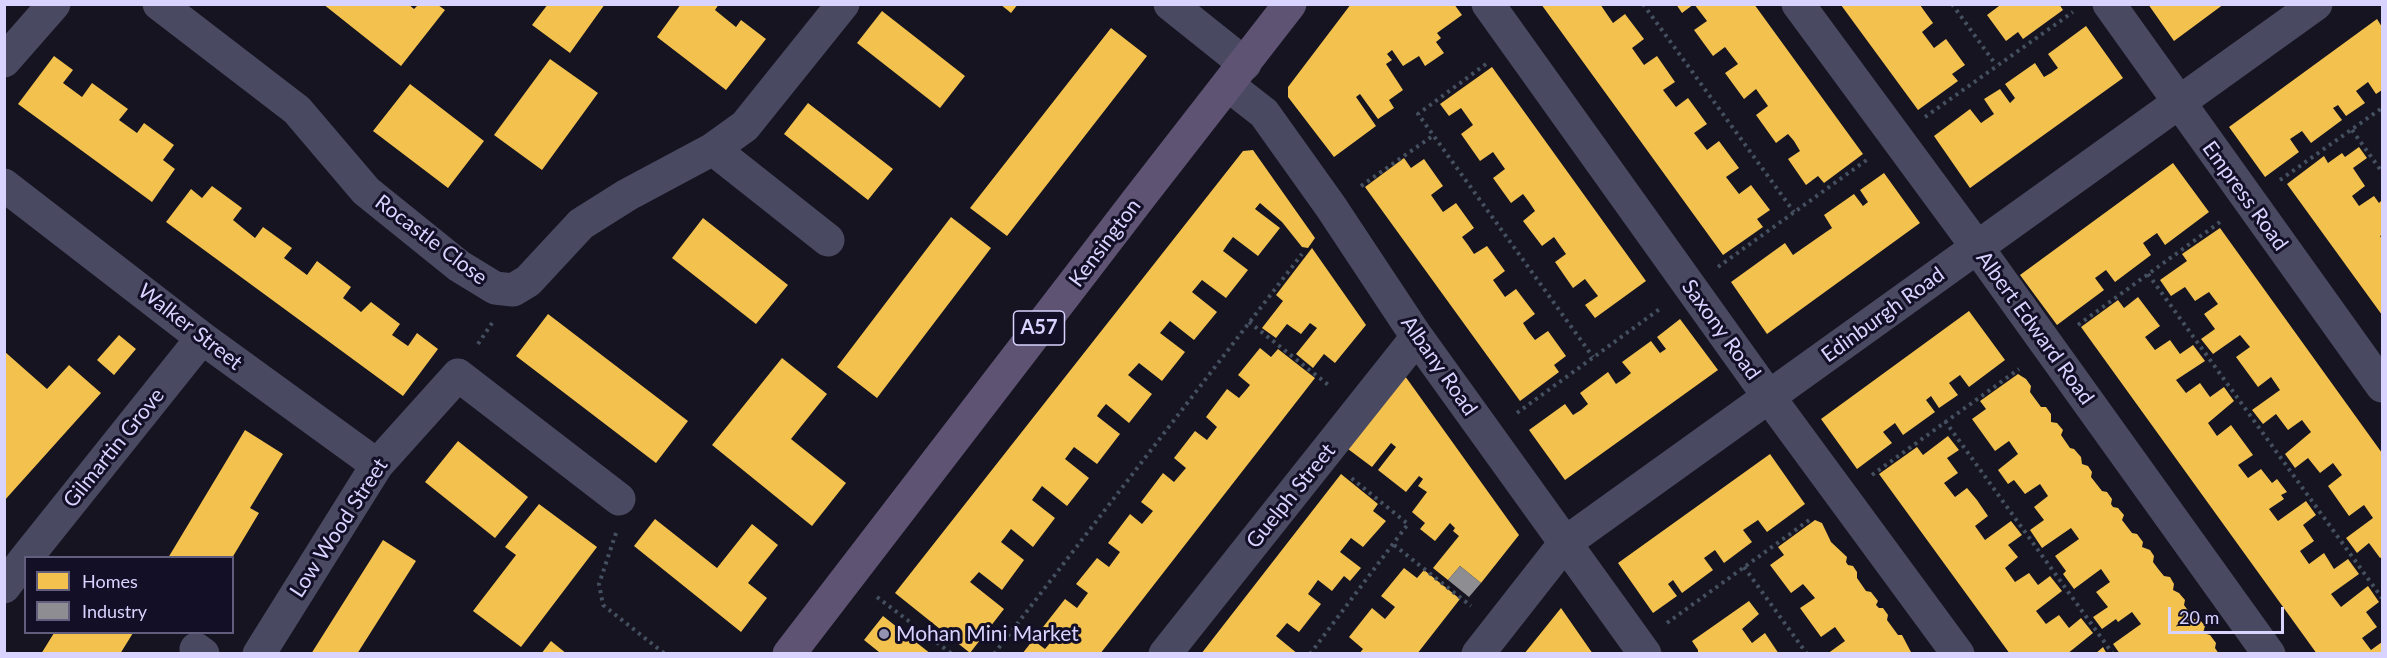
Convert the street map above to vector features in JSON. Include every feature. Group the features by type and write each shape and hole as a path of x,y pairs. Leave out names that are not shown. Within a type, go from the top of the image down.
{"main road":[{"name":"Kensington","path":"789,654 1132,206 1290,4"}],"street":[{"path":"11,40 54,4"},
{"name":"Rocastle Close","path":"159,4 297,110 366,191 459,266 495,288 513,290 528,281 581,224 627,195 713,149 746,126 832,9"},
{"name":"Albany Road","path":"1170,4 1236,75 1264,113 1331,207 1417,337 1642,648"},
{"name":"Saxony Road","path":"1488,4 1769,397 1958,654"},
{"name":"Albert Edward Road","path":"1798,4 1977,247 2269,654"},
{"name":"Empress Road","path":"2109,4 2382,386"},
{"name":"Edinburgh Road","path":"1478,654 1565,543 2309,10"},
{"path":"713,149 828,240"},
{"name":"Walker Street","path":"4,185 202,338 377,465"},
{"name":"Guelph Street","path":"1165,654 1417,337"},
{"name":"Gilmartin Grove","path":"28,556 202,338"},
{"path":"458,375 619,499"},
{"name":"Low Wood Street","path":"260,652 377,465 458,375"},
{"name":"Gilmartin Grove","path":"4,586 24,561"}],"path":[{"path":"1643,4 1794,212"},
{"path":"1952,4 1996,65"},
{"path":"1487,435 1996,65 2074,11"},
{"path":"1516,43 1418,114 1593,357"},
{"path":"1642,648 1744,567 2249,201 2382,108"},
{"path":"2352,130 2382,172"},
{"path":"1331,207 1434,135"},
{"path":"994,654 1302,254"},
{"path":"2148,274 2382,598"},
{"path":"458,375 513,290"},
{"path":"1249,322 1360,410"},
{"path":"1945,422 2114,654"},
{"path":"1310,654 1408,524 1323,456"},
{"path":"619,499 623,513 598,584 603,605 665,654"},
{"path":"1394,545 1498,628"},
{"path":"1744,567 1807,654"},
{"path":"850,576 952,654"}],"building: Homes":[{"path":"323,4 408,4 414,9 418,5 438,5 445,10 401,66"},
{"path":"548,4 605,4 570,53 532,25"},
{"path":"681,4 719,4 715,10 736,27 741,20 766,39 726,90 657,37"},
{"path":"1000,4 1018,4 1011,13"},
{"path":"1351,4 1454,4 1462,15 1437,33 1441,38 1436,42 1444,53 1425,66 1419,56 1403,66 1392,50 1387,54 1392,60 1386,64 1403,90 1389,100 1394,108 1378,119 1360,94 1356,97 1376,126 1334,157 1288,97 1288,87"},
{"path":"1541,4 1600,4 1613,23 1625,14 1644,39 1632,48 1644,65 1657,56 1675,82 1663,90 1676,107 1688,98 1707,124 1694,133 1707,150 1719,141 1739,168 1726,177 1739,194 1751,185 1770,210 1757,219 1763,227 1723,255"},
{"path":"1676,4 1694,4 1682,13"},
{"path":"1694,4 1754,4 1863,154 1824,183 1818,176 1806,185 1788,159 1800,151 1794,141 1788,134 1776,143 1756,115 1768,106 1756,89 1744,99 1725,73 1738,64 1725,47 1713,56 1694,30 1707,21"},
{"path":"1998,4 2059,4 2063,10 2023,39 2018,32 2006,41 1987,15 1999,6"},
{"path":"2148,4 2224,4 2174,41"},
{"path":"1841,5 1920,5 1933,23 1922,32 1934,48 1946,39 1965,65 1952,74 1958,81 1918,110"},
{"path":"882,11 965,76 940,108 857,43"},
{"path":"2377,19 2382,27 2382,90 2376,94 2368,82 2356,91 2365,103 2346,116 2338,105 2333,108 2342,120 2311,143 2302,131 2290,139 2299,152 2265,177 2229,127"},
{"path":"2086,26 2123,78 1970,188 1934,136 1970,109 1981,123 1994,114 1984,99 2000,89 2010,103 2015,98 2005,84 2035,63 2044,77 2058,68 2048,54"},
{"path":"1111,28 1147,56 1007,236 970,208"},
{"path":"54,56 73,70 63,83 82,97 92,83 128,109 119,120 137,133 144,123 174,145 163,160 175,169 152,202 18,104"},
{"path":"550,59 598,93 542,170 494,135"},
{"path":"1492,67 1646,281 1595,318 1585,305 1598,296 1585,279 1573,288 1555,262 1566,254 1554,237 1542,246 1523,221 1535,211 1529,202 1523,194 1511,203 1493,178 1505,169 1493,152 1480,161 1461,134 1473,125 1466,115 1461,108 1449,116 1440,104"},
{"path":"410,84 484,141 448,188 373,131"},
{"path":"808,103 893,169 868,200 784,134"},
{"path":"2359,147 2367,158 2353,168 2365,186 2352,196 2359,206 2374,196 2379,203 2382,200 2382,235 2380,236 2382,239 2382,315 2287,184 2324,156 2328,163 2342,153 2345,157"},
{"path":"1253,150 1315,238 1308,248 1302,247 1282,222 1260,203 1255,209 1280,228 1258,256 1233,237 1223,251 1248,270 1226,298 1202,280 1192,292 1217,312 1194,340 1170,321 1160,333 1185,352 1162,381 1139,363 1128,375 1152,394 1129,423 1106,404 1101,410 1097,416 1120,434 1097,464 1074,447 1065,459 1089,478 1067,506 1042,486 1032,500 1055,518 1033,547 1011,529 1001,542 1024,560 1002,590 979,572 970,582 1004,609 970,653 895,593 1243,151"},
{"path":"1404,158 1411,168 1424,159 1443,186 1431,195 1443,212 1456,203 1474,228 1462,237 1474,254 1487,246 1505,271 1493,280 1505,297 1516,289 1535,314 1523,323 1528,331 1535,340 1548,331 1566,356 1554,365 1559,372 1520,401 1365,187"},
{"path":"2173,163 2209,212 2165,245 2157,233 2143,243 2151,255 2115,282 2106,270 2095,278 2104,290 2057,325 2020,275"},
{"path":"1884,173 1920,223 1767,334 1731,282 1785,243 1793,255 1832,228 1824,215 1854,194 1863,206 1868,202 1860,190"},
{"path":"212,186 242,208 233,220 255,238 263,227 292,248 284,258 307,275 317,261 351,287 343,298 361,312 371,302 400,324 392,335 408,346 417,333 438,349 403,396 166,222 191,189 202,198"},
{"path":"951,217 991,248 877,398 837,367"},
{"path":"703,218 788,285 756,324 672,258"},
{"path":"2220,228 2382,453 2382,557 2380,558 2369,543 2357,553 2346,538 2373,518 2364,505 2349,516 2328,486 2342,475 2333,463 2320,473 2308,458 2295,468 2285,454 2311,432 2302,420 2288,430 2276,414 2263,424 2252,410 2280,390 2271,377 2258,387 2236,357 2250,347 2240,335 2213,354 2201,339 2215,329 2204,314 2218,304 2209,292 2195,301 2185,287 2171,296 2160,280 2187,261 2182,254"},
{"path":"1312,248 1366,325 1335,363 1324,354 1313,368 1296,354 1317,328 1310,323 1301,334 1287,324 1276,338 1262,328 1283,301 1276,295"},
{"path":"2138,297 2160,326 2145,337 2155,350 2170,340 2180,354 2193,345 2205,361 2176,380 2186,393 2200,383 2210,397 2224,387 2234,401 2208,423 2217,436 2231,425 2253,455 2238,465 2248,478 2261,469 2272,483 2277,479 2287,492 2281,495 2284,499 2269,509 2278,521 2306,501 2316,515 2303,525 2314,541 2300,551 2309,564 2324,553 2334,569 2348,559 2359,574 2331,594 2341,607 2368,586 2379,602 2366,612 2377,627 2362,638 2371,650 2382,642 2382,654 2317,654 2081,327 2118,300 2124,308"},
{"path":"1969,311 2005,360 1969,387 1960,375 1949,383 1958,395 1939,408 1931,396 1926,400 1935,412 1903,435 1895,423 1883,432 1892,443 1857,469 1821,419"},
{"path":"548,314 688,421 656,463 516,356"},
{"path":"1680,319 1718,370 1565,480 1529,430 1565,404 1573,415 1581,410 1588,404 1580,393 1608,372 1616,384 1625,378 1631,373 1622,362 1651,341 1660,353 1666,349 1657,337"},
{"path":"119,335 136,349 114,375 97,360"},
{"path":"1260,348 1271,357 1278,349 1315,378 1100,654 1022,654 1033,640 1045,649 1055,637 1043,627 1065,599 1077,608 1088,593 1076,584 1097,558 1109,567 1120,552 1108,543 1130,514 1142,524 1153,511 1141,502 1163,473 1174,482 1186,468 1174,458 1195,431 1207,440 1217,427 1206,417 1227,389 1239,398 1250,385 1238,375"},
{"path":"4,351 47,389 69,365 101,393 4,501"},
{"path":"782,358 827,394 791,439 846,483 812,526 712,445"},
{"path":"2018,374 2031,386 2030,392 2041,407 2046,407 2051,414 2051,422 2057,423 2063,430 2061,435 2070,448 2081,457 2082,464 2088,466 2092,472 2091,477 2102,491 2107,492 2112,499 2113,507 2118,508 2124,515 2122,520 2143,542 2142,547 2150,550 2154,556 2153,562 2164,576 2170,577 2174,584 2173,590 2185,600 2184,605 2194,619 2200,620 2205,626 2203,633 2210,635 2216,643 2215,648 2219,654 2120,654 2113,644 2141,624 2132,612 2102,629 2093,617 2108,607 2096,592 2110,582 2101,569 2074,589 2063,574 2066,571 2055,556 2079,539 2071,528 2042,548 2030,530 2044,520 2034,507 2048,496 2040,484 2025,494 2014,480 2008,484 1998,470 2018,454 2009,441 1995,451 1972,419 1986,409 1980,401"},
{"path":"1405,376 1519,535 1481,583 1460,566 1448,580 1433,568 1459,536 1453,531 1455,528 1450,523 1435,541 1420,529 1425,523 1412,512 1427,492 1418,486 1423,479 1419,476 1406,492 1378,470 1396,447 1391,443 1372,467 1348,449"},
{"path":"245,430 283,454 250,508 259,513 233,556 169,556"},
{"path":"1948,436 1959,450 1947,458 1958,473 1944,483 1955,497 1967,488 1977,500 1988,516 1975,526 1985,540 2011,521 2022,535 2008,545 2018,557 2005,568 2015,582 2029,573 2038,585 2050,576 2062,591 2036,611 2046,624 2059,615 2069,628 2081,618 2093,633 2067,654 2010,654 1879,474 1917,447 1923,455"},
{"path":"458,441 528,497 495,538 425,482"},
{"path":"1770,454 1805,504 1767,532 1758,520 1743,530 1752,542 1724,563 1715,550 1704,558 1713,570 1682,593 1673,580 1668,584 1677,596 1653,613 1618,563"},
{"path":"1341,474 1378,504 1373,511 1386,521 1363,547 1351,538 1340,552 1361,568 1350,581 1344,576 1332,591 1318,580 1308,594 1321,604 1299,632 1287,623 1276,636 1298,654 1201,654"},
{"path":"539,504 597,547 521,647 473,611 516,555 505,547"},
{"path":"655,519 717,568 752,524 778,545 748,583 767,598 741,632 634,546"},
{"path":"1815,520 1822,523 1831,542 1847,557 1848,565 1853,566 1857,572 1857,578 1866,591 1871,592 1878,601 1876,605 1883,608 1888,615 1887,620 1898,635 1902,635 1912,654 1827,654 1845,641 1835,627 1821,637 1800,608 1815,598 1803,584 1791,593 1770,565 1784,555 1778,547"},
{"path":"383,540 416,561 357,654 311,654"},
{"path":"1404,568 1417,578 1424,570 1460,599 1417,654 1359,654 1363,649 1349,637 1372,608 1385,619 1395,607 1381,596"},
{"path":"1749,601 1759,614 1742,629 1752,643 1765,633 1779,654 1698,654 1692,641"},
{"path":"1561,608 1593,654 1524,654"},
{"path":"883,616 931,654 878,654 879,652 864,640"},
{"path":"53,634 132,634 120,654 41,654"},
{"path":"551,641 567,654 541,654"},
{"path":"2103,647 2107,654 2095,654"}],"building: Industry":[{"path":"1460,566 1481,583 1469,597 1448,580"}],"place":[{"name":"Mohan Mini Market","path":"884,634"}]}
